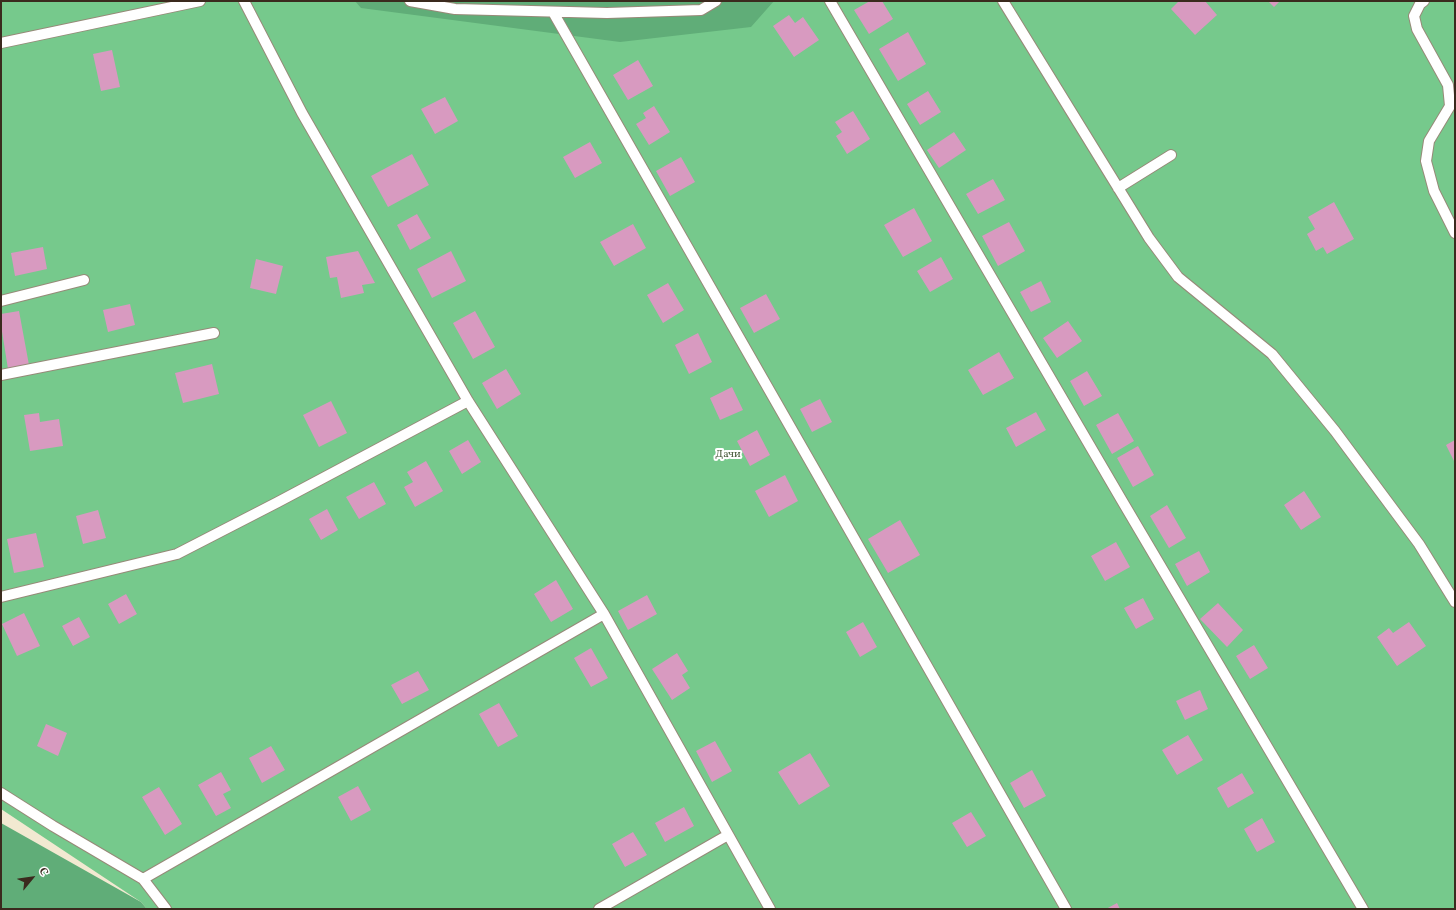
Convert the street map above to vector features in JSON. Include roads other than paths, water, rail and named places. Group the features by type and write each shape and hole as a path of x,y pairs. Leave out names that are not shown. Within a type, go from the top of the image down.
{"lane":[{"path":"1,43 200,1"},
{"path":"244,1 302,113 468,401 604,614 770,909"},
{"path":"410,1 455,9 607,13 701,10 716,1"},
{"path":"830,1 1363,909"},
{"path":"1003,1 1149,238 1178,277 1272,354 1330,425 1419,544 1455,602"},
{"path":"1424,1 1420,4 1414,16 1418,29 1448,85 1450,106 1429,141 1426,161 1434,191 1455,233"},
{"path":"553,12 1066,909"},
{"path":"1118,188 1171,155"},
{"path":"1,301 84,280"},
{"path":"1,375 214,333"},
{"path":"1,597 177,554 468,401"},
{"path":"143,879 604,614"},
{"path":"1,793 53,826 143,879 166,909"},
{"path":"599,909 728,835"}],"park label":[{"name":"Дачи","path":"728,455"}]}
